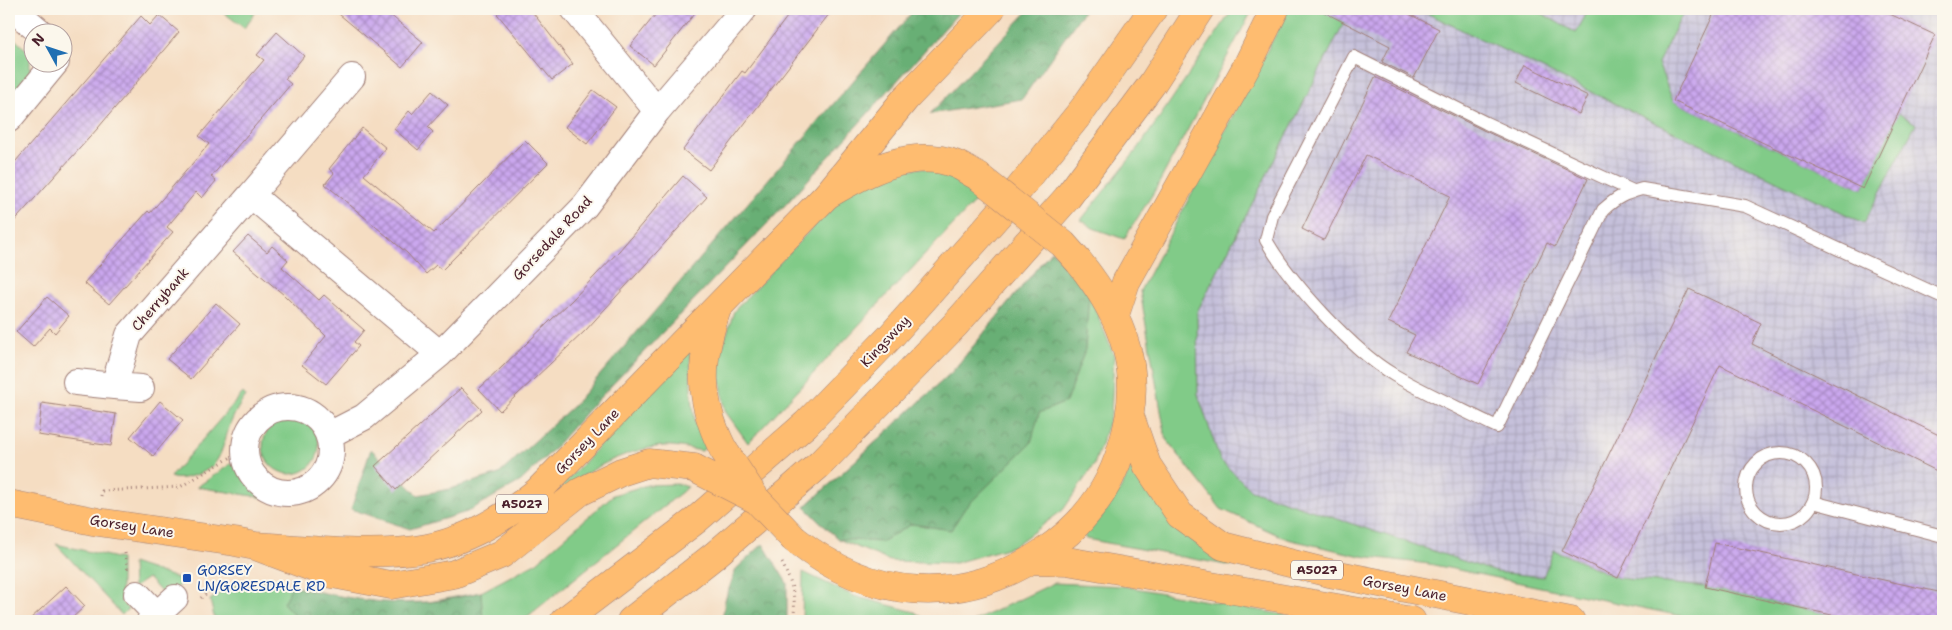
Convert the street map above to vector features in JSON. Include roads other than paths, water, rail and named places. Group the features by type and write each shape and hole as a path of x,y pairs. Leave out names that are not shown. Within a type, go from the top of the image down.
{"main road":[{"path":"827,194 906,98 991,9"},
{"name":"Kingsway","path":"564,621 696,520 806,424 891,336 998,216 1084,108 1153,9"},
{"path":"631,621 715,554 820,464 955,325 1067,198 1152,84 1200,9"},
{"path":"1115,315 1126,282 1248,64 1275,9"},
{"path":"718,306 707,338 703,379 705,403 711,427 723,450 787,549 813,554 864,579 901,588 934,590 971,586 1005,574 1032,560 1061,540 1085,517 1104,491 1119,457 1131,419 1132,388 1127,349 1115,315 1099,286 1063,244 979,177 953,164 925,159 894,163 864,173 827,194"},
{"name":"Gorsey Lane","path":"9,504 98,522 255,546 392,551 427,548 456,540 516,509 538,491 827,194"},
{"name":"Gorsey Lane","path":"1131,419 1146,465 1180,515 1222,546 1329,573 1571,621"},
{"name":"Gorsey Lane","path":"255,546 327,574 392,585 454,574 502,554 580,492 621,472 649,463 694,468 756,500"},
{"name":"A5027","path":"1032,560 1066,561 1412,621"}],"street":[{"path":"13,9 28,22"},
{"path":"574,9 657,112"},
{"name":"Gorsedale Road","path":"329,435 364,417 440,354 585,206 657,112 744,9"},
{"path":"9,119 48,72"},
{"name":"Cherrybank","path":"114,386 129,335 352,77"},
{"path":"251,195 440,354"},
{"path":"76,382 141,388"},
{"path":"137,594 161,611"}],"lane":[{"path":"1633,191 1354,58 1272,216 1266,240 1277,258 1319,308 1362,351 1393,375 1497,427 1603,210 1620,195 1633,191 1642,188 1745,206 1943,297"},
{"path":"1784,454 1800,459 1814,476 1816,487 1813,502 1802,517 1791,522 1778,524 1766,521 1756,514 1749,504 1746,493 1746,481 1751,469 1768,455 1784,454"},
{"path":"1813,502 1943,536"}],"place":[{"name":"GORSEY LN/GORESDALE RD","path":"187,578"}]}
